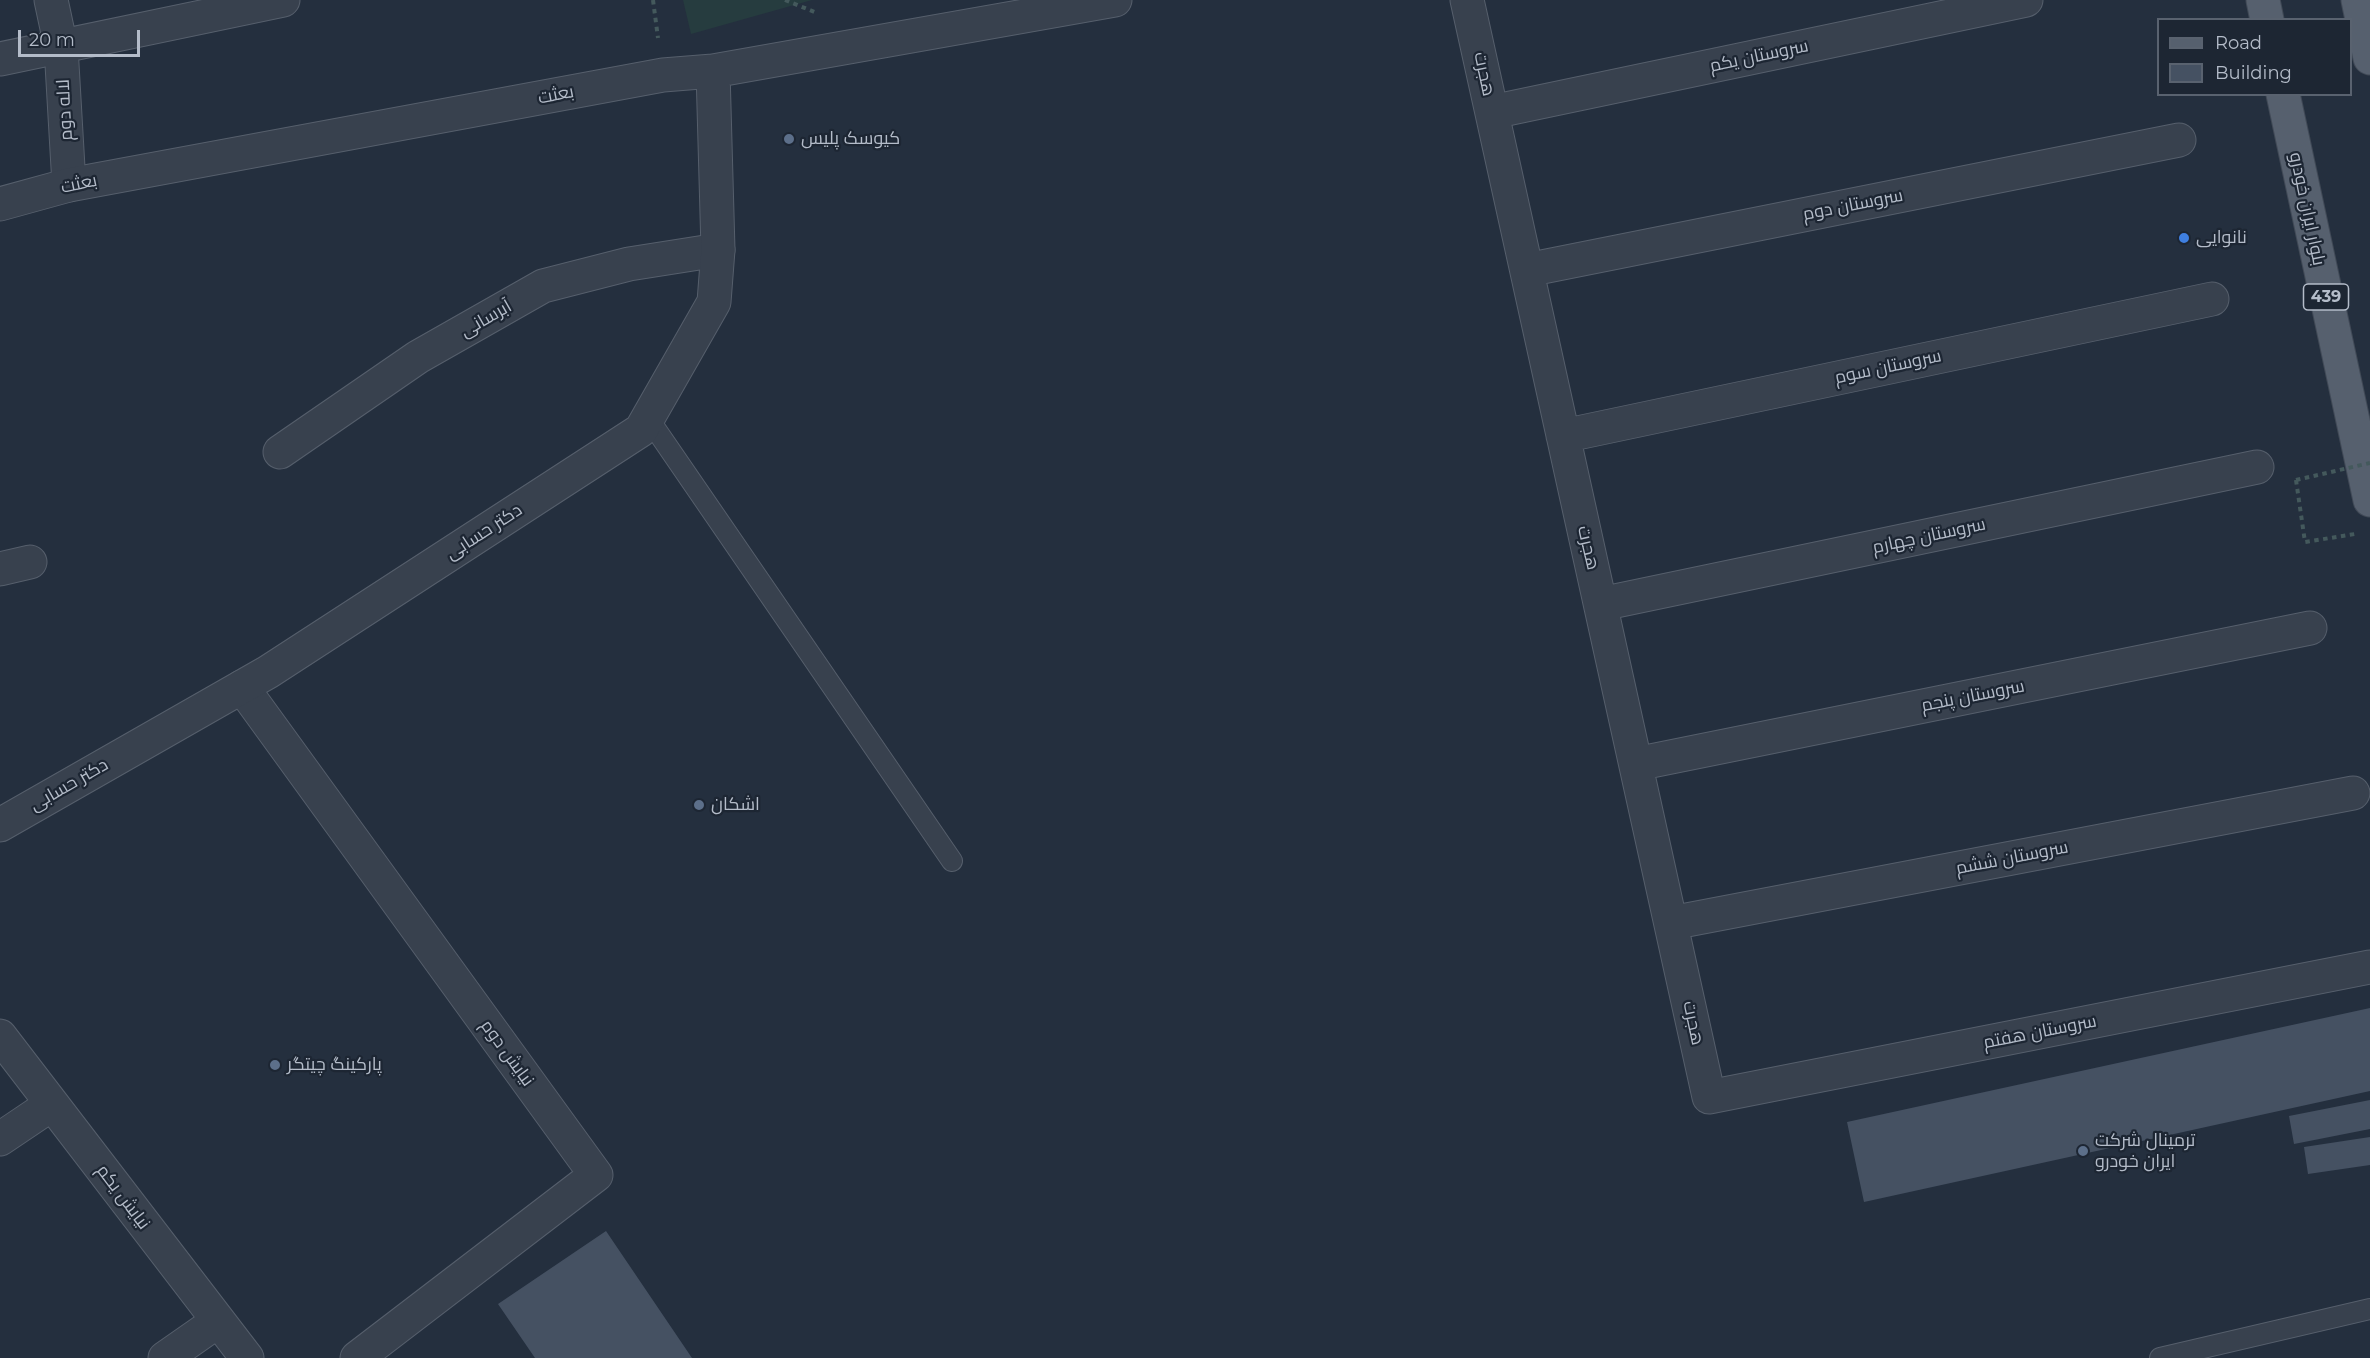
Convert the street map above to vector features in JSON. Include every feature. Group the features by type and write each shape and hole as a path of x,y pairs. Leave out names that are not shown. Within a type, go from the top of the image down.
{"main road":[{"path":"2263,0 2267,18"},
{"path":"2358,0 2370,58"},
{"name":"بلوار ایران خودرو","path":"2283,96 2370,500"}],"street":[{"name":"لاله دوم","path":"51,0 61,47 69,185"},
{"path":"0,59 283,0"},
{"name":"بعثت","path":"0,204 69,185 663,75 713,72 1116,0"},
{"name":"هجرت","path":"1467,0 1709,1097"},
{"name":"سروستان یکم","path":"1492,112 2026,0"},
{"name":"دکتر حسابی","path":"0,825 242,687 641,430 714,302 718,250 713,72"},
{"name":"سروستان دوم","path":"1527,270 2179,140"},
{"name":"آبرسانی","path":"280,452 418,357 543,286 629,264 718,250"},
{"name":"سروستان سوم","path":"1563,436 2212,299"},
{"name":"سروستان چهارم","path":"1601,604 2257,467"},
{"name":"سروستان پنجم","path":"1636,764 2310,628"},
{"name":"نیایش دوم","path":"242,687 596,1174 357,1358"},
{"name":"سروستان ششم","path":"1671,923 2353,793"},
{"name":"سروستان هفتم","path":"1709,1097 2370,968"},
{"name":"نیایش یکم","path":"0,1036 247,1358"},
{"path":"0,1139 52,1104"},
{"path":"165,1358 218,1321"}],"lane":[{"path":"648,418 952,861"},
{"path":"2160,1358 2370,1309"}],"path":[{"path":"2359,534 2305,542 2296,480 2370,463"}],"green space":[{"path":"683,0 812,0 691,34"}],"building":[{"path":"2370,1008 2370,1091 1864,1202 1847,1122"},
{"path":"2370,1100 2370,1129 2294,1144 2289,1116"},
{"path":"2370,1137 2370,1165 2308,1174 2304,1147"},
{"path":"606,1231 692,1358 535,1358 498,1304"}],"place":[{"name":"کیوسک پلیس","path":"789,139"},
{"name":"نانوایی","path":"2184,238"},
{"name":"اشکان","path":"699,805"},
{"name":"پارکینگ چیتگر","path":"275,1065"},
{"name":"ترمینال شرکت ایران خودرو","path":"2083,1151"}]}
